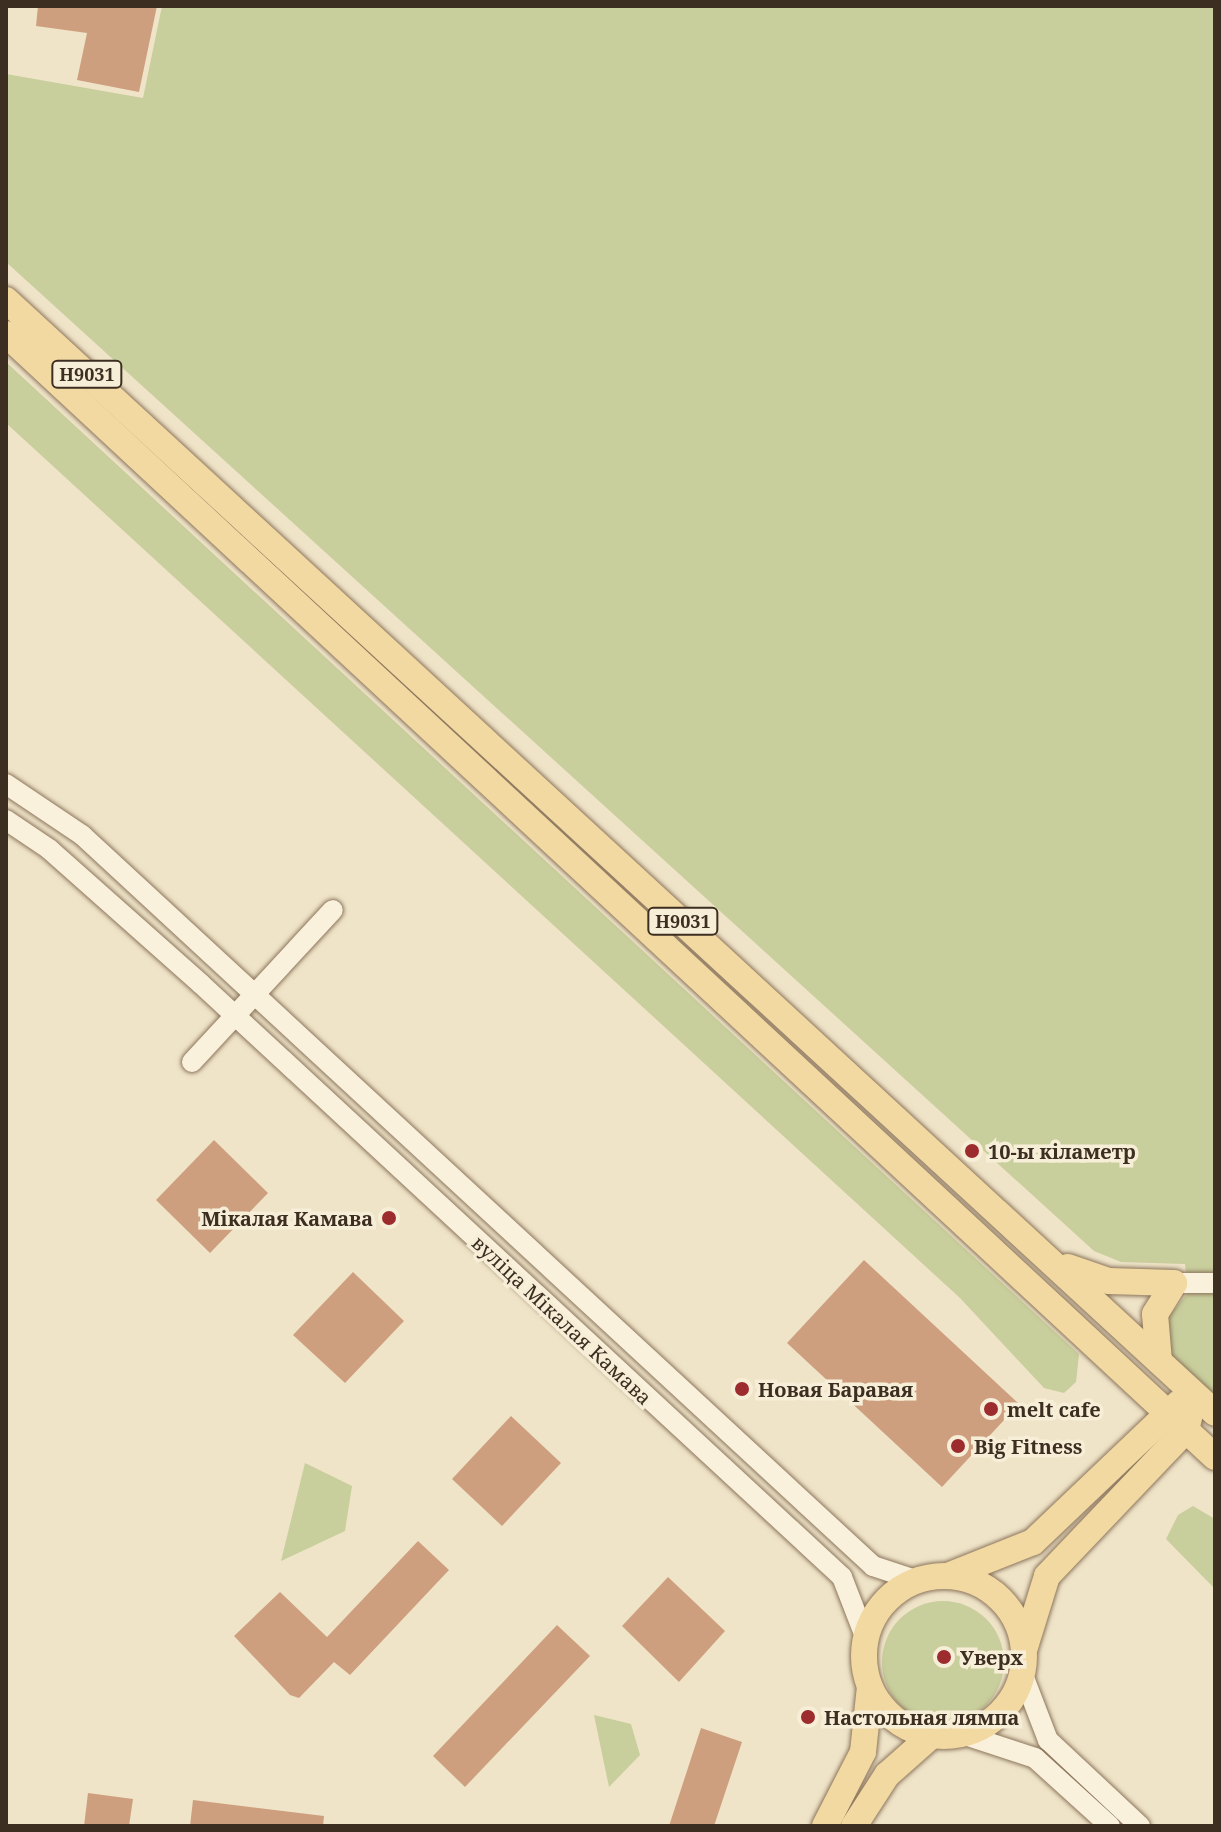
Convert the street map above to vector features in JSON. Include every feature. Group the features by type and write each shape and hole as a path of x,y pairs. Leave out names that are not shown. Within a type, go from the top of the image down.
{"main road":[{"name":"Н9031","path":"6,300 1215,1413"},
{"name":"Н9031","path":"6,334 1215,1457"},
{"path":"1051,1259 1109,1281 1174,1283 1155,1314 1159,1361"},
{"path":"825,1826 863,1752 870,1687 866,1639 884,1603 918,1581 982,1568 1033,1542 1163,1410 1195,1395"},
{"path":"870,1687 894,1718 932,1735 962,1734 999,1715 1024,1663 1047,1576 1186,1430 1195,1395"},
{"path":"947,1576 997,1596 1016,1621 1024,1663"},
{"path":"854,1826 887,1775 932,1735"}],"street":[{"name":"вуліца Мікалая Камава","path":"6,784 82,835 873,1566 918,1581"},
{"name":"вуліца Мікалая Камава","path":"6,820 49,849 234,1016 842,1577 866,1639"},
{"path":"192,1062 333,910"},
{"path":"1174,1283 1215,1283"},
{"path":"1024,1663 1048,1740 1140,1826"},
{"path":"962,1734 1035,1758 1110,1826"}],"green space":[{"path":"162,6 1215,6 1215,1398 1169,1358 1166,1320 1188,1293 1185,1264 1121,1262 1094,1251 6,262 6,74 143,98"},
{"path":"6,362 1079,1354 1076,1382 1064,1393 1044,1388 960,1298 6,423"},
{"path":"305,1463 352,1486 345,1531 281,1561"},
{"path":"1193,1506 1215,1519 1215,1589 1166,1539 1178,1515"},
{"path":"943,1601 966,1606 986,1619 999,1639 1004,1662 999,1685 986,1705 966,1718 943,1723 920,1718 900,1705 887,1685 882,1662 887,1639 900,1619 920,1606"},
{"path":"594,1715 631,1724 640,1755 609,1787"}],"building":[{"path":"38,6 157,6 139,92 77,80 87,33 36,26"},
{"path":"214,1140 268,1193 210,1253 156,1200"},
{"path":"864,1260 1019,1404 942,1487 787,1343"},
{"path":"353,1272 404,1321 345,1383 293,1335"},
{"path":"511,1416 561,1463 502,1526 452,1479"},
{"path":"418,1541 449,1570 350,1675 334,1662 299,1698 290,1695 234,1636 280,1592 327,1637"},
{"path":"668,1577 725,1631 679,1682 622,1626"},
{"path":"557,1625 590,1656 465,1787 433,1756"},
{"path":"701,1728 742,1742 714,1826 669,1826"},
{"path":"88,1793 133,1799 129,1826 84,1826"},
{"path":"193,1800 324,1816 323,1826 190,1826"}],"place":[{"name":"10-ы кіламетр","path":"972,1151"},
{"name":"Мікалая Камава","path":"389,1218"},
{"name":"Новая Баравая","path":"742,1389"},
{"name":"melt cafe","path":"991,1409"},
{"name":"Big Fitness","path":"958,1446"},
{"name":"Уверх","path":"944,1657"},
{"name":"Настольная лямпа","path":"808,1717"}]}
